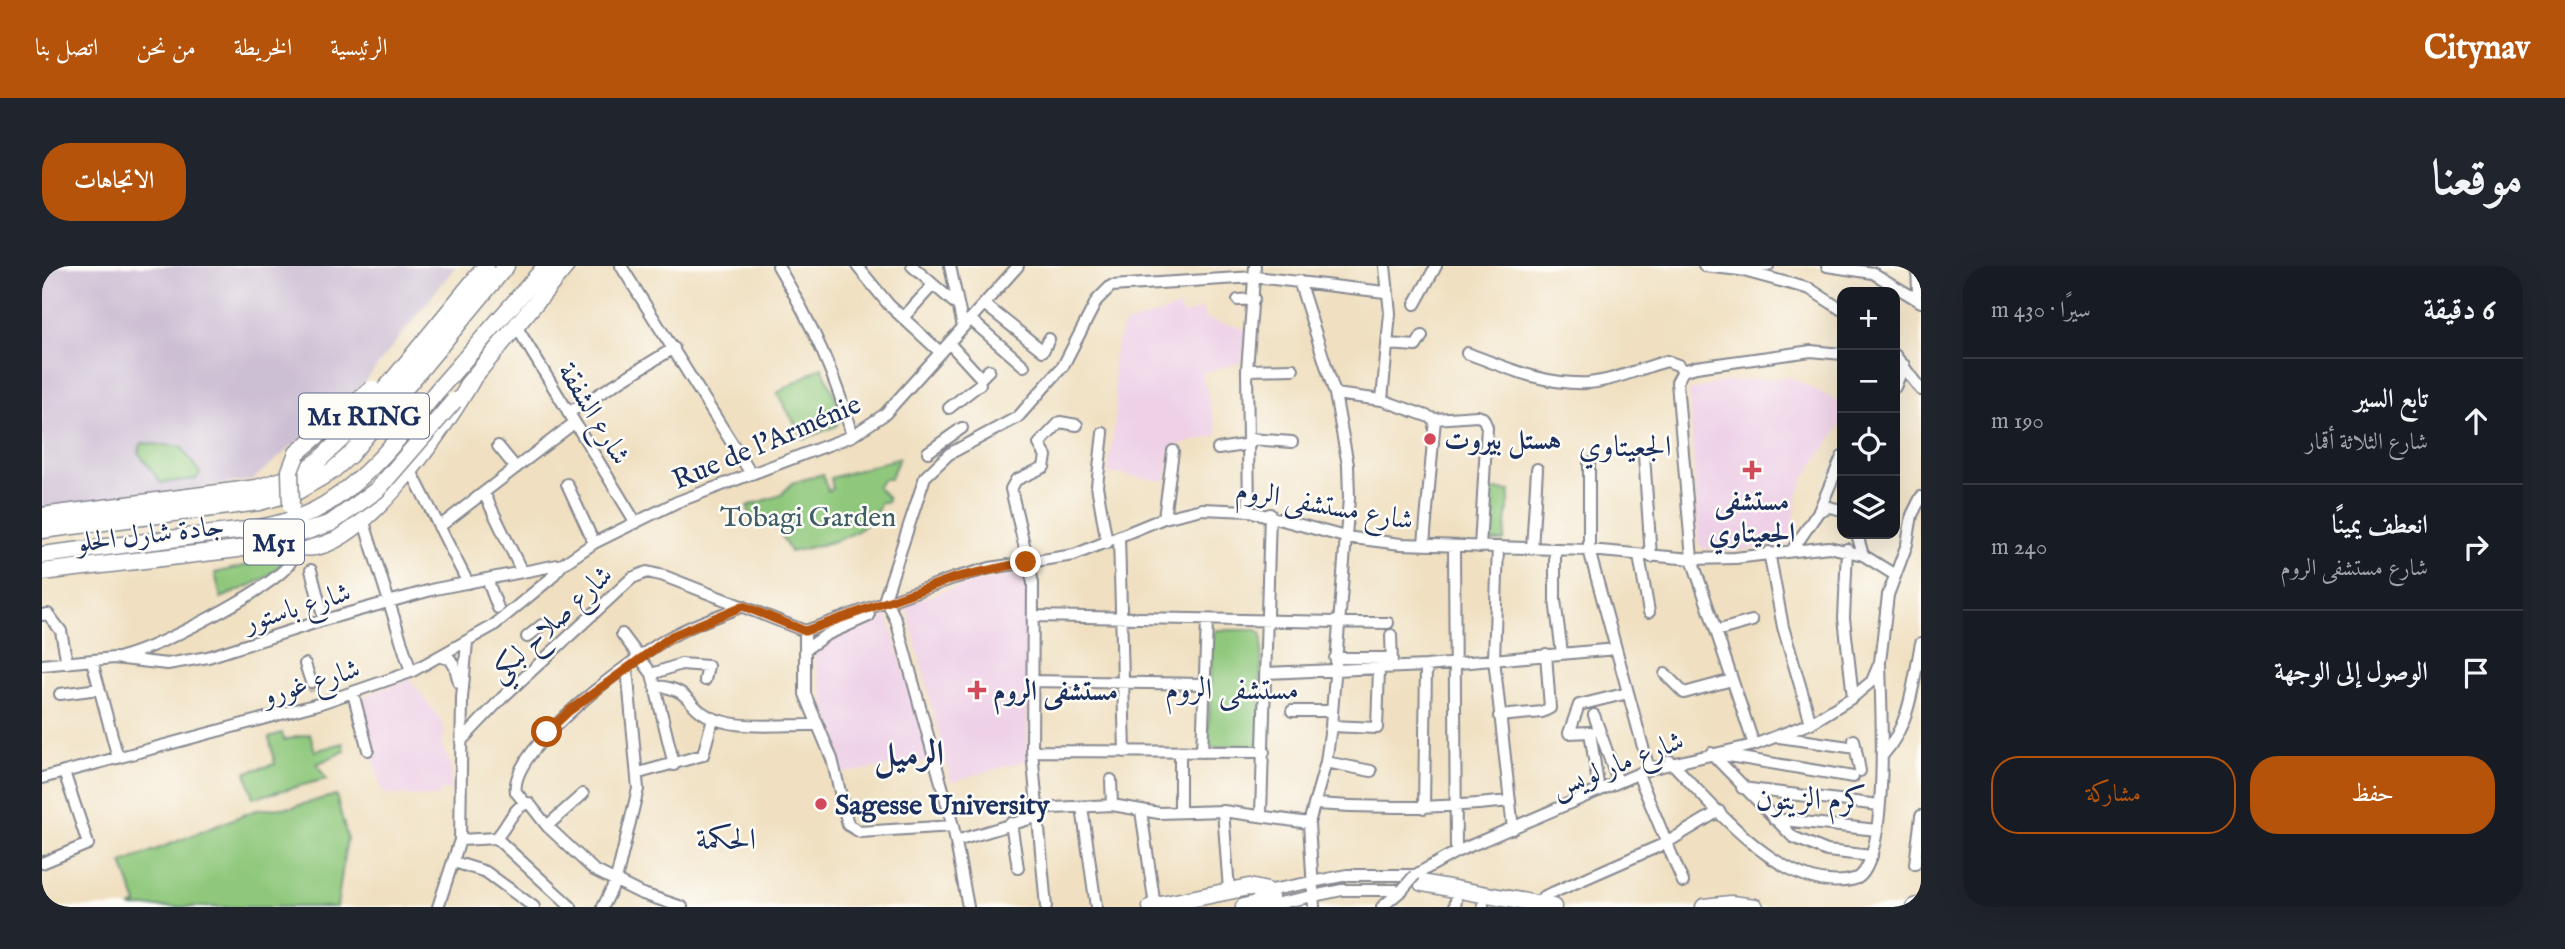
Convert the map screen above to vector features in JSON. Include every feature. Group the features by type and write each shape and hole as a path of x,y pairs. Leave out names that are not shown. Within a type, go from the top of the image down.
{"highway":[{"name":"جادة شارل الحلو","path":"42,516 257,488 292,477 317,462 349,432 486,266"},
{"name":"جادة شارل الحلو","path":"42,530 259,502 296,492 315,482 351,455 506,266"},
{"name":"جادة شارل الحلو","path":"42,555 234,531 297,518 324,505 355,484 382,458 546,266"},
{"name":"جادة شارل الحلو","path":"42,572 238,549 282,540 331,523 377,490 566,266"},
{"path":"413,354 297,453 289,478 296,545 305,547 328,542 363,519 410,469 450,417 473,378"},
{"path":"1413,885 1548,902"},
{"path":"1413,885 1455,903 1487,906"},
{"path":"1153,906 1249,887 1265,900"},
{"path":"1194,907 1265,900"},
{"path":"1244,907 1265,900"},
{"path":"1704,907 1731,904 1755,907"},
{"path":"1915,907 1921,905"}],"street":[{"path":"621,266 750,472"},
{"path":"778,266 810,328 846,413 852,436"},
{"path":"912,266 958,306"},
{"path":"950,266 958,306 967,323 1024,366"},
{"name":"Rue de l'Arménie","path":"563,564 594,544 709,489 852,436 885,414 1018,266"},
{"path":"1382,400 1390,308 1385,292 1385,266"},
{"path":"1415,304 1436,266"},
{"path":"1705,266 1740,270 1810,289 1837,307"},
{"path":"1740,270 1768,266"},
{"path":"1826,266 1873,270 1919,295"},
{"path":"1917,266 1919,295"},
{"path":"863,268 903,318 940,352"},
{"path":"968,907 953,826 896,620 885,598 922,483 949,454 1018,417 1062,366 1097,300 1107,288 1127,283 1255,271 1299,281 1385,292"},
{"path":"1249,511 1247,370 1254,328 1255,271"},
{"path":"1299,281 1335,394 1348,465 1331,726 1326,762 1309,823 1313,901"},
{"path":"903,318 932,286"},
{"path":"1238,300 1254,299"},
{"path":"984,304 1043,351 1049,339"},
{"name":"شارع الشفقة","path":"516,327 636,523"},
{"path":"1388,344 1416,346 1422,336"},
{"path":"949,343 981,378 989,370"},
{"path":"439,527 516,468 571,418 674,348"},
{"path":"1754,744 1692,559 1676,387 1683,371 1696,367 1811,351 1837,354"},
{"path":"1468,353 1528,377 1557,381 1596,382 1667,362 1678,365 1683,371"},
{"path":"1900,365 1921,390"},
{"path":"1247,370 1293,369"},
{"path":"949,408 980,384"},
{"path":"1335,394 1382,400 1435,419 1477,416 1485,422 1480,547"},
{"path":"1424,544 1435,419"},
{"path":"1046,907 1035,813 1032,751 1033,583 1011,489 1016,480 1044,467 1046,456 1039,444 1060,422 1077,425"},
{"path":"928,452 961,428"},
{"path":"1104,433 1097,485 1107,543"},
{"path":"1218,449 1250,442 1292,442"},
{"path":"498,446 516,468"},
{"path":"1164,518 1174,451"},
{"path":"1644,455 1651,557"},
{"path":"1589,463 1589,550 1628,693 1644,771 1666,844 1683,882"},
{"path":"410,469 468,583"},
{"path":"1532,549 1537,469"},
{"path":"1793,549 1819,511 1837,469"},
{"path":"567,484 594,544"},
{"path":"709,489 714,502"},
{"path":"484,493 522,572"},
{"name":"شارع مار لويس","path":"1382,907 1456,852 1670,761 1754,744 1811,723 1853,697 1871,681 1880,662 1888,595 1907,544 1912,515 1921,497"},
{"path":"1819,511 1837,508"},
{"name":"شارع مستشفى الروم","path":"805,631 954,578 1026,562 1053,559 1107,543 1164,518 1202,509 1270,514 1345,537 1454,546 1589,550 1692,559 1829,547 1863,555 1895,575"},
{"path":"1261,814 1270,514"},
{"path":"363,519 411,672"},
{"path":"1119,537 1125,752"},
{"path":"1858,539 1863,555"},
{"path":"114,658 150,647 240,599 285,569 293,557 296,545"},
{"path":"1454,546 1456,852"},
{"path":"1498,547 1494,659 1513,829"},
{"path":"1846,549 1844,618 1853,697"},
{"path":"1555,550 1555,600 1562,653"},
{"path":"1769,552 1783,627 1811,723"},
{"path":"1639,556 1649,612"},
{"name":"شارع باستور","path":"42,665 114,658 167,664 208,657 387,602 563,564"},
{"name":"شارع غورو","path":"42,778 317,700 353,694 411,672 493,626 550,579 563,564"},
{"path":"544,568 550,571 550,579"},
{"path":"310,570 324,620"},
{"name":"شارع صلاح لبكي","path":"461,741 517,683 636,575 657,573 763,612 805,631"},
{"path":"487,579 498,608"},
{"path":"523,805 516,792 516,782 542,738 569,711 672,636 743,606"},
{"path":"806,649 826,635 879,611 886,611 896,620"},
{"path":"42,615 48,614 61,631 68,663"},
{"path":"1034,616 1207,622 1388,623"},
{"path":"1716,631 1752,621"},
{"path":"1202,752 1207,622"},
{"path":"527,636 542,625"},
{"path":"805,631 804,689 832,759 844,811 853,829 860,832 953,826"},
{"path":"622,634 652,674 674,765"},
{"path":"1391,635 1392,663"},
{"path":"438,907 460,840 462,698 467,642"},
{"path":"1883,755 1895,740 1912,700 1921,643"},
{"path":"1335,658 1426,666 1616,649"},
{"path":"1499,716 1542,712 1550,708 1546,654"},
{"path":"440,657 450,659 456,667 462,698"},
{"path":"92,661 118,758"},
{"path":"1670,761 1719,811 1780,864 1808,878 1822,881 1858,878 1865,873 1872,856 1877,830 1883,755 1880,662"},
{"path":"1266,673 1379,669 1392,663"},
{"path":"305,664 311,682"},
{"path":"652,674 681,664 708,666 705,680"},
{"path":"1424,808 1426,666"},
{"path":"603,907 616,880 637,797 639,773 627,668"},
{"path":"1331,726 1377,728 1379,669"},
{"path":"1665,674 1684,693 1732,680"},
{"path":"1032,681 1122,680 1204,684"},
{"path":"656,686 679,690 700,711 713,718 745,723 817,725"},
{"path":"60,694 99,689"},
{"path":"1599,791 1590,732 1569,733 1579,705 1628,693"},
{"path":"353,694 368,750"},
{"path":"1292,711 1331,711"},
{"path":"1594,715 1618,782"},
{"path":"639,773 674,765 706,753 713,718"},
{"path":"1711,753 1856,774 1855,744 1775,736"},
{"path":"1032,751 1264,752"},
{"path":"1180,752 1181,811"},
{"path":"1711,753 1742,788 1793,837 1816,848 1872,856"},
{"path":"1326,762 1371,771"},
{"path":"42,863 88,844 64,772"},
{"path":"1111,780 1112,805"},
{"path":"1742,788 1879,805"},
{"path":"547,826 583,794"},
{"path":"1315,804 1424,808 1510,801"},
{"path":"523,805 533,806 547,826 589,867 640,893 682,907"},
{"path":"496,838 523,805"},
{"path":"956,841 1035,813 1112,805 1141,811 1261,814 1309,823"},
{"path":"1082,807 1096,907"},
{"path":"1141,811 1153,906"},
{"path":"1223,811 1229,890"},
{"path":"1548,902 1666,844 1719,811"},
{"path":"1915,864 1921,816"},
{"path":"1774,819 1877,830"},
{"path":"1011,823 1018,868"},
{"path":"460,840 496,838 571,907"},
{"path":"454,862 486,872 534,907"},
{"path":"1265,900 1310,881 1347,876 1413,885"},
{"path":"1265,900 1313,901 1342,890 1413,885"}],"shaded area":[{"path":"42,266 456,266 358,390 252,480 42,512"},
{"path":"1179,307 1182,315 1202,309 1206,319 1247,329 1242,362 1202,373 1218,435 1170,447 1166,481 1108,473 1116,411 1113,359 1123,325"},
{"name":"مستشفى الجعيتاوي","path":"1789,377 1837,401 1837,430 1804,479 1797,499 1790,544 1729,552 1702,548 1699,544 1689,391 1722,382"},
{"name":"مستشفى الروم","path":"1011,575 1022,576 1029,583 1027,760 951,782 906,604 963,585"},
{"path":"887,615 931,761 842,773 812,649"},
{"path":"410,679 440,719 445,733 441,743 451,767 451,790 440,790 440,797 383,794 356,699"}],"green space":[{"path":"822,367 842,413 836,426 804,439 777,393"},
{"path":"142,443 181,447 200,473 196,479 161,483 138,452"},
{"name":"Tobagi Garden","path":"899,458 890,479 884,479 877,486 888,498 887,502 881,502 866,524 843,538 790,552 776,524 770,525 760,517 752,519 747,506 781,495 792,483 823,474 828,491 833,489 831,478"},
{"path":"1488,490 1510,491 1504,541 1483,541"},
{"path":"285,556 275,571 267,577 221,598 215,573"},
{"path":"1217,630 1257,630 1262,634 1259,743 1254,747 1213,748 1208,743 1212,634"},
{"path":"282,733 284,740 310,734 315,751 343,743 345,751 317,764 326,779 253,798 246,772 275,764 269,737"},
{"path":"336,795 347,837 337,907 130,907 137,904 122,863 256,810 292,807"}],"tunnel":[{"path":"311,682 315,696"},
{"path":"1372,879 1422,883"}],"place":[{"name":"هستل بيروت","path":"1430,439"},
{"name":"مستشفى الجعيتاوي","path":"1752,470"},
{"name":"مستشفى الروم","path":"977,690"},
{"name":"Sagesse University","path":"821,804"}],"district":[{"name":"الجعيتاوي","path":"1625,446"},
{"name":"مستشفى الروم","path":"1232,689"},
{"name":"الرميل","path":"909,753"},
{"name":"كرم الزيتون","path":"1811,799"},
{"name":"الحكمة","path":"726,839"}],"route":[{"path":"547,732 569,711 672,636 743,606 805,631 954,578 1026,562"}]}
